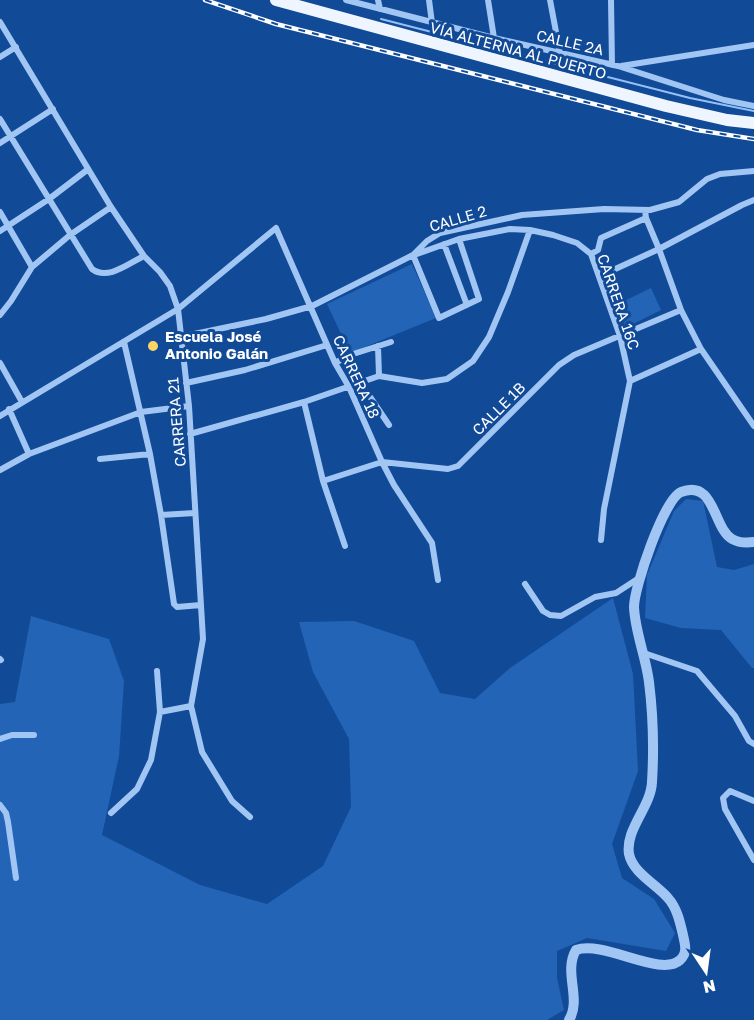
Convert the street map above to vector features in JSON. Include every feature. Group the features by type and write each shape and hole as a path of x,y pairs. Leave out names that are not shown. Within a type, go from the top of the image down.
{"main road":[{"name":"VÍA ALTERNA AL PUERTO","path":"276,0 666,106 727,120 754,123"}],"street":[{"name":"CALLE 2A","path":"346,0 494,38 615,65 724,100 754,106"},
{"path":"378,0 380,9"},
{"path":"430,0 432,22"},
{"path":"488,0 494,38"},
{"path":"550,0 560,53"},
{"path":"611,0 615,65 754,45"},
{"name":"CARRERA 21","path":"0,22 87,170 144,255 170,286 178,309 189,406 203,639 191,706 202,752 232,801 250,817"},
{"path":"0,57 16,47"},
{"path":"0,143 52,109"},
{"path":"0,119 92,269 105,274 144,255"},
{"path":"0,231 49,199 87,170"},
{"name":"CALLE 2","path":"180,337 266,319 312,306 413,255 427,240 440,233 522,215 603,209 645,210 679,202 707,179 720,174 754,171"},
{"path":"600,276 659,249 754,200"},
{"path":"0,315 32,267 70,235 111,207"},
{"path":"645,210 681,310 701,349 754,426"},
{"path":"0,212 32,267"},
{"path":"591,254 598,250 602,238 646,218"},
{"name":"CARRERA 18","path":"178,309 276,228 335,363 349,387 382,462 432,543 438,580"},
{"name":"CARRERA 16C","path":"413,255 459,239 510,229 530,230 577,243 591,254 620,336 630,381 604,508 601,540"},
{"path":"190,434 304,402 379,376 422,383 447,379 472,361 489,337 530,230"},
{"path":"413,255 439,318 479,299 459,239"},
{"path":"444,244 467,304"},
{"path":"0,416 178,309"},
{"name":"CALLE 1B","path":"323,481 382,462 448,469 458,466 559,365 574,355 681,310"},
{"path":"124,342 150,454 174,604 177,607 201,605"},
{"path":"335,363 391,342"},
{"path":"186,383 245,370 327,345"},
{"path":"378,346 379,376"},
{"path":"630,381 701,349"},
{"path":"0,363 22,402"},
{"path":"360,382 389,425"},
{"path":"304,402 323,481 345,546"},
{"path":"0,470 29,454 141,412 189,406"},
{"path":"9,409 29,454"},
{"path":"100,459 150,454"},
{"path":"569,1020 574,1010 571,958 576,950 585,947 601,948 660,965 676,963 685,954 686,945 675,908 669,898 641,873 629,855 632,835 649,796 652,783 651,707 644,653 634,605 639,577 669,503 675,495 683,491 696,491 704,495 714,507 725,533 732,539 743,543 754,542"},
{"path":"161,515 195,513"},
{"path":"525,584 543,611 550,615 561,616 595,597 616,593 639,577"},
{"path":"644,653 697,671 735,716 749,741 754,744"},
{"path":"111,813 137,789 150,760 160,712 157,671"},
{"path":"160,712 191,706"},
{"path":"0,739 12,735 34,735"},
{"path":"754,801 730,791 723,798 729,817 754,860"},
{"path":"0,805 6,813 8,822 16,878"}],"shaded area":[{"path":"412,264 436,318 350,353 327,304"},
{"path":"651,288 661,310 625,328 614,306"},
{"path":"686,499 703,501 717,567 734,570 754,564 754,668 721,630 681,628 645,618 647,575 674,511"},
{"path":"613,598 633,674 638,771 612,844 622,878 654,899 675,933 666,951 587,938 557,951 557,978 564,1010 547,1020 0,1020 0,704 15,702 31,616 109,639 124,681 119,756 102,835 200,885 267,904 323,866 351,807 349,739 313,672 299,622 354,621 414,641 440,693 475,699 510,668"}],"waterway":[{"path":"381,19 690,98 754,111"}],"railway":[{"path":"205,0 276,24 697,130 754,139"}],"place":[{"name":"Escuela José Antonio Galán","path":"153,346"}]}
